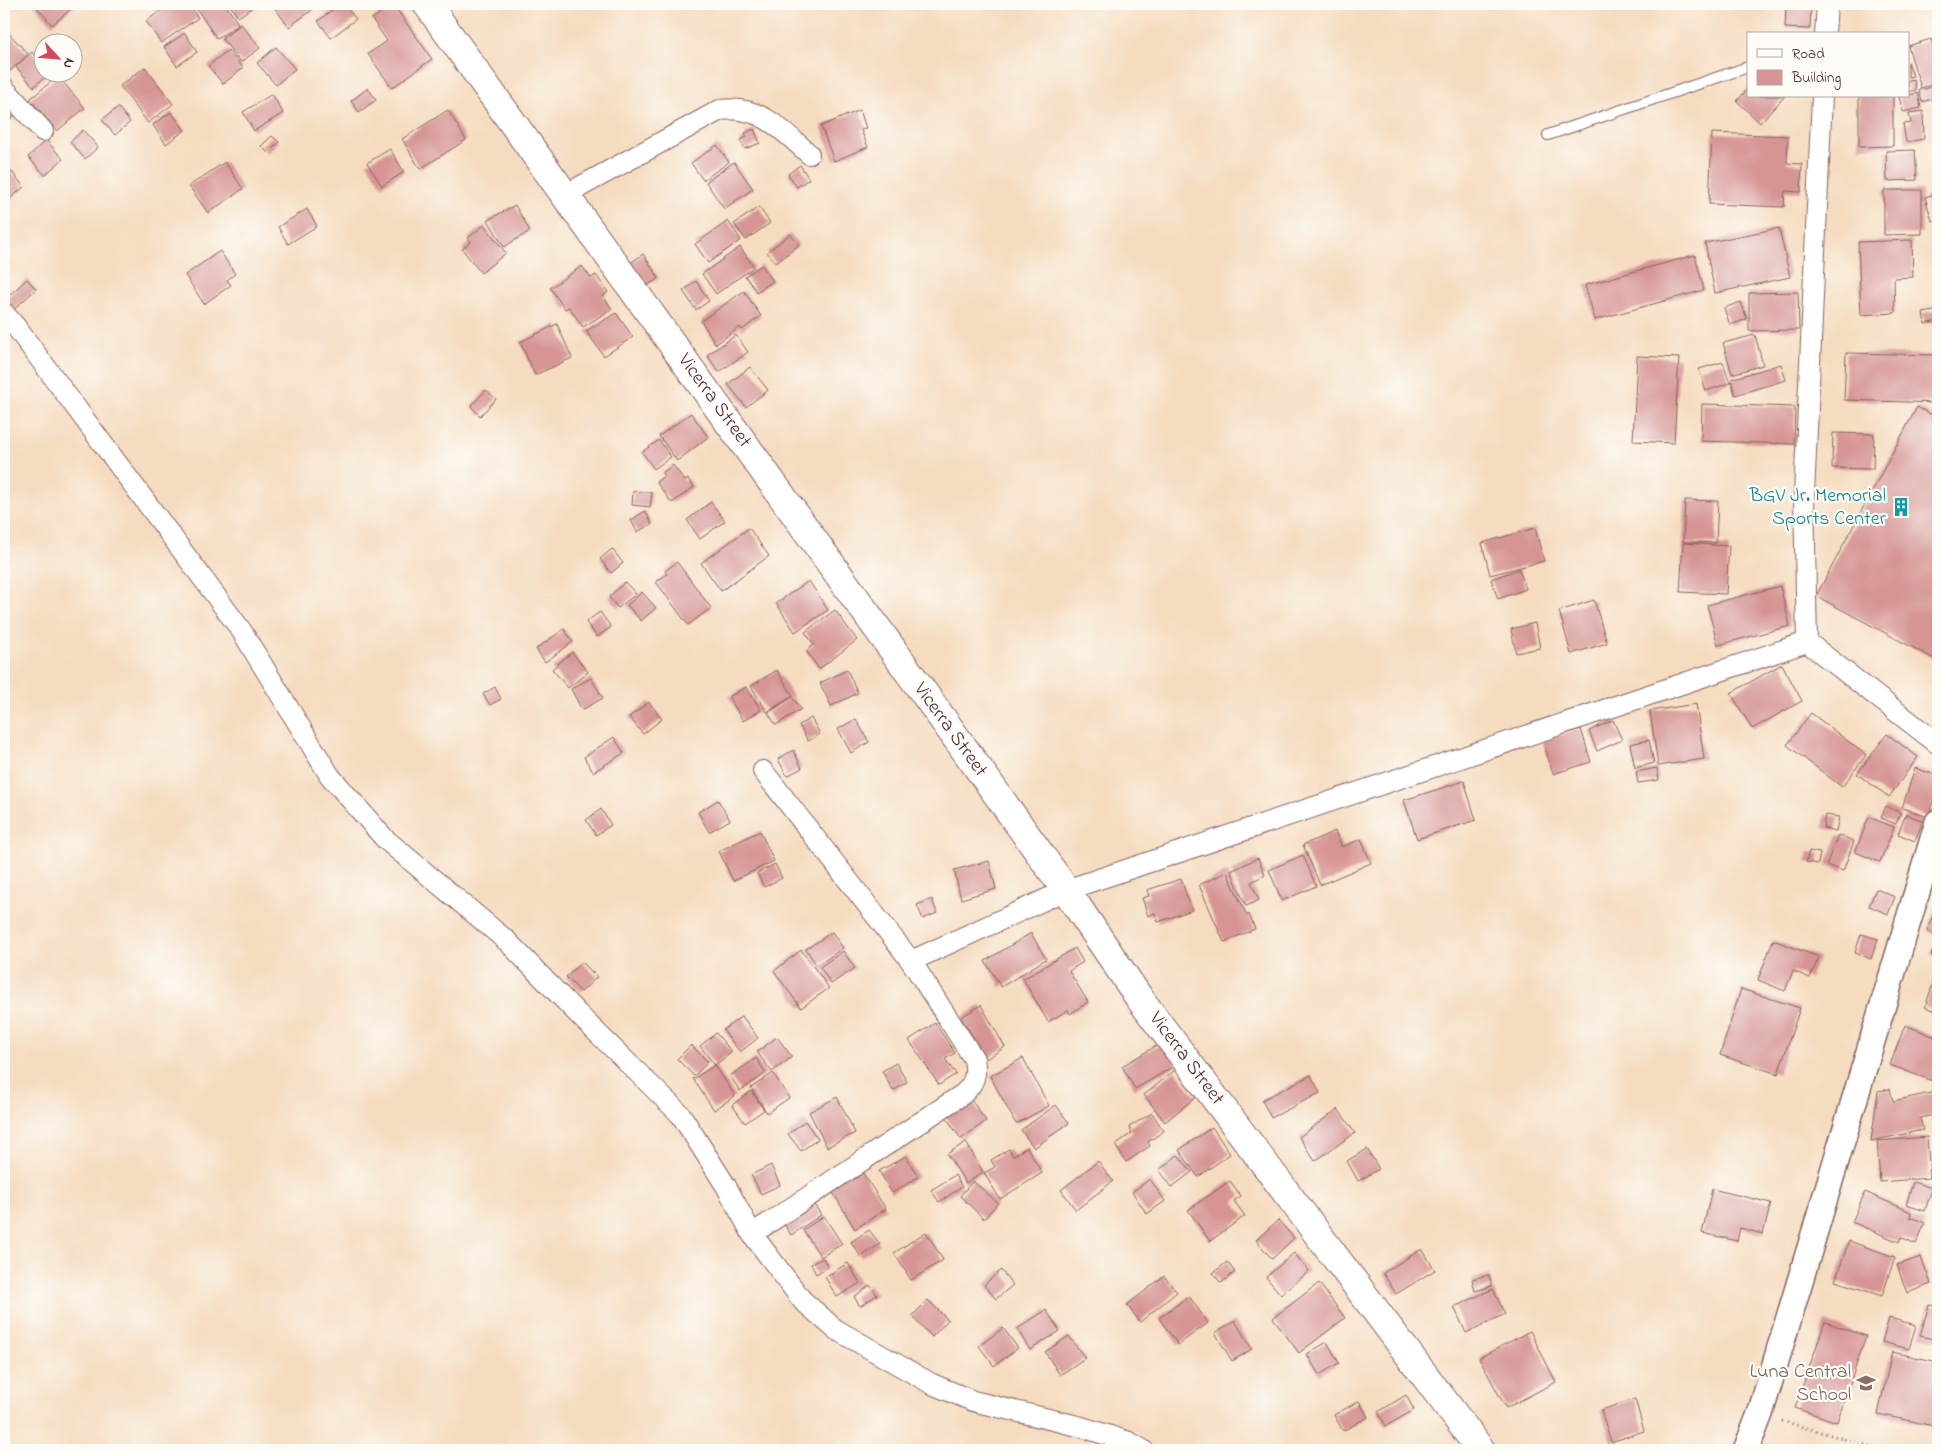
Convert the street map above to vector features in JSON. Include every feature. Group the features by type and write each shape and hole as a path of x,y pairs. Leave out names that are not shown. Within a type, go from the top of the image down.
{"main road":[{"name":"Vicerra Street","path":"427,4 1066,890 1140,999 1481,1450"}],"street":[{"path":"1825,32 1826,4"},
{"path":"4,88 43,131"},
{"path":"1807,642 1804,496 1822,98"},
{"path":"565,195 720,110 734,108 751,111 767,118 809,154"},
{"path":"4,314 16,327 241,630 330,776 385,839 507,941 681,1115 726,1186 752,1234 802,1300 835,1329 932,1384 972,1401 1082,1427 1129,1442 1144,1450"},
{"path":"1807,642 1938,744"},
{"path":"911,961 1066,890 1807,642"},
{"path":"752,1234 963,1094 972,1086 976,1070 974,1059 911,961 763,771"},
{"path":"1746,1450 1760,1414 1938,822"}],"lane":[{"path":"1548,135 1747,67"}],"path":[{"path":"1760,1414 1882,1450"}],"building":[{"path":"34,4 77,4 52,25"},
{"path":"171,4 189,4 198,18 161,43 146,21"},
{"path":"202,4 225,4 239,25 217,39 196,8"},
{"path":"229,4 258,4 238,17"},
{"path":"278,4 314,4 316,7 289,27 274,7"},
{"path":"340,4 344,4 356,19 331,38 318,21"},
{"path":"361,4 377,4 366,11"},
{"path":"393,4 432,59 392,88 368,54 387,41 372,19"},
{"path":"1786,4 1811,4 1810,29 1785,28"},
{"path":"241,24 260,48 241,62 222,39"},
{"path":"6,30 28,54 10,71 4,64"},
{"path":"185,33 197,52 177,66 164,47"},
{"path":"1931,39 1936,55 1938,55 1938,83 1921,88 1910,52 1910,45"},
{"path":"276,47 295,69 276,85 257,63"},
{"path":"228,50 243,68 223,84 208,66"},
{"path":"32,52 32,82 39,82 34,87 16,67"},
{"path":"145,67 173,104 148,123 120,86"},
{"path":"1914,80 1916,90 1910,92 1910,81"},
{"path":"51,82 63,82 85,108 57,131 30,99"},
{"path":"1933,87 1936,98 1922,102 1919,90"},
{"path":"368,88 376,100 359,112 351,101"},
{"path":"1747,89 1747,98 1783,98 1760,123 1737,101"},
{"path":"1918,93 1921,108 1903,112 1899,98 1910,98 1910,95"},
{"path":"272,94 283,113 254,131 243,112"},
{"path":"1859,98 1893,98 1893,146 1859,147"},
{"path":"4,102 15,115 4,125"},
{"path":"118,107 130,122 115,135 102,120"},
{"path":"448,110 466,140 420,169 402,139"},
{"path":"860,110 866,128 861,130 868,147 834,161 821,126"},
{"path":"1923,111 1924,139 1906,142 1903,124 1911,123 1909,113"},
{"path":"171,112 185,130 166,144 153,125"},
{"path":"754,129 760,143 745,149 740,140 747,137 745,133"},
{"path":"83,130 98,147 85,159 70,142"},
{"path":"1712,133 1788,136 1787,163 1802,164 1801,192 1785,191 1784,207 1709,204"},
{"path":"272,136 279,142 268,153 261,146"},
{"path":"46,140 63,159 45,175 28,157"},
{"path":"717,145 729,162 703,180 691,163"},
{"path":"390,149 404,172 382,186 367,163"},
{"path":"1915,150 1917,180 1887,181 1886,151"},
{"path":"4,162 10,169 4,175"},
{"path":"225,162 243,189 208,213 189,186"},
{"path":"734,162 753,189 724,209 706,182"},
{"path":"800,165 809,179 797,187 788,174"},
{"path":"12,172 24,187 4,204 4,179"},
{"path":"1884,190 1922,190 1922,234 1884,235"},
{"path":"1938,193 1938,219 1932,221 1925,197"},
{"path":"515,205 530,231 504,247 488,220"},
{"path":"759,207 770,223 746,240 734,224"},
{"path":"307,209 317,226 288,244 278,227"},
{"path":"728,221 741,240 708,263 695,244"},
{"path":"484,225 506,253 481,273 462,249 471,242 468,238"},
{"path":"1779,228 1790,277 1715,293 1705,243"},
{"path":"790,234 799,245 776,263 767,252"},
{"path":"1912,240 1913,277 1894,278 1895,313 1861,315 1858,242"},
{"path":"740,247 754,267 716,294 702,274"},
{"path":"220,251 235,274 227,280 231,285 204,304 185,275"},
{"path":"643,254 659,278 645,287 629,264"},
{"path":"1695,255 1704,290 1595,320 1585,285"},
{"path":"762,265 773,281 757,292 745,276"},
{"path":"582,266 591,278 596,275 608,292 603,296 612,309 583,327 569,307 565,309 550,288"},
{"path":"27,279 36,289 11,312 4,304 4,300"},
{"path":"696,281 709,301 696,310 683,291"},
{"path":"744,291 761,316 742,330 740,327 716,344 701,321"},
{"path":"1798,292 1799,330 1749,331 1749,293"},
{"path":"1741,302 1747,319 1730,325 1724,308"},
{"path":"1938,310 1938,321 1925,324 1923,313"},
{"path":"616,313 633,337 604,356 586,331"},
{"path":"557,324 572,358 535,375 520,342"},
{"path":"736,335 748,352 719,372 707,355"},
{"path":"1755,335 1763,365 1732,374 1723,343"},
{"path":"1846,353 1938,355 1938,403 1844,400"},
{"path":"1637,356 1679,358 1674,443 1633,441"},
{"path":"1723,362 1730,383 1706,391 1699,369"},
{"path":"1781,364 1786,380 1735,395 1731,379"},
{"path":"750,367 768,390 746,407 728,384"},
{"path":"486,390 496,399 480,416 471,406"},
{"path":"1702,404 1795,407 1794,444 1701,441"},
{"name":"BGV Jr. Memorial Sports Center","path":"1917,407 1938,418 1938,661 1816,596"},
{"path":"691,413 708,437 677,461 659,436"},
{"path":"1833,433 1874,434 1873,469 1832,468"},
{"path":"659,440 671,457 654,469 642,452"},
{"path":"673,465 685,481 688,479 694,487 672,503 656,482 664,476 662,473"},
{"path":"633,491 652,493 650,507 632,505"},
{"path":"1685,500 1718,501 1716,543 1683,542"},
{"path":"711,502 725,521 700,539 687,520"},
{"path":"645,511 652,524 637,532 631,520"},
{"path":"749,528 769,556 721,591 701,563"},
{"path":"1535,528 1544,561 1490,575 1482,543"},
{"path":"1683,543 1729,546 1726,594 1680,592"},
{"path":"612,549 623,563 611,573 600,559"},
{"path":"677,562 711,608 688,625 656,582 667,574 665,571"},
{"path":"1519,569 1526,589 1498,599 1491,579"},
{"path":"809,581 828,610 795,632 776,603"},
{"path":"625,582 636,594 618,608 609,597"},
{"path":"1780,586 1790,626 1718,645 1707,605"},
{"path":"642,592 656,608 641,621 627,605"},
{"path":"1594,600 1607,643 1571,654 1559,611"},
{"path":"835,610 857,640 819,669 806,651 814,645 805,632"},
{"path":"600,612 611,627 597,637 586,622"},
{"path":"1535,623 1540,648 1516,653 1511,629"},
{"path":"564,629 573,642 545,662 536,649"},
{"path":"572,652 588,672 568,688 552,669"},
{"path":"1782,664 1802,701 1752,729 1731,693"},
{"path":"777,670 793,696 767,712 751,686"},
{"path":"847,670 858,693 831,706 820,683"},
{"path":"591,678 603,698 582,710 571,689"},
{"path":"495,687 501,699 490,705 483,694"},
{"path":"746,687 761,710 743,721 729,697"},
{"path":"792,697 801,709 776,725 768,713"},
{"path":"649,702 662,719 643,734 629,717"},
{"path":"1696,704 1704,759 1658,766 1650,711"},
{"path":"1811,713 1866,755 1842,787 1787,745"},
{"path":"811,718 820,734 808,741 799,725"},
{"path":"856,719 869,742 851,753 838,729"},
{"path":"1613,720 1622,740 1597,751 1589,731"},
{"path":"1581,729 1591,762 1553,774 1543,741"},
{"path":"1887,734 1918,757 1889,797 1857,774"},
{"path":"614,737 624,753 593,772 584,757"},
{"path":"1649,740 1654,763 1635,768 1630,744"},
{"path":"793,750 802,768 787,776 778,759"},
{"path":"1657,768 1659,780 1638,783 1636,772"},
{"path":"1915,768 1938,776 1938,785 1928,817 1902,808"},
{"path":"1464,781 1476,820 1417,839 1404,800"},
{"path":"718,800 730,820 709,832 698,812"},
{"path":"1886,806 1901,813 1896,824 1881,818"},
{"path":"601,809 611,825 596,835 586,820"},
{"path":"1906,814 1923,821 1915,841 1898,834"},
{"path":"1825,815 1839,817 1836,831 1823,828"},
{"path":"1869,817 1894,827 1880,862 1855,852"},
{"path":"760,831 774,861 733,881 719,851"},
{"path":"1335,831 1342,847 1361,839 1371,863 1320,885 1303,845"},
{"path":"1838,835 1854,841 1843,871 1826,865"},
{"path":"1809,851 1820,853 1818,864 1806,862"},
{"path":"1303,855 1316,886 1282,901 1269,870"},
{"path":"1258,858 1265,875 1251,882 1259,900 1246,906 1231,871"},
{"path":"989,861 996,889 961,899 954,870"},
{"path":"775,864 782,878 764,887 757,873"},
{"path":"1227,872 1255,929 1224,942 1199,885"},
{"path":"1181,879 1192,910 1158,922 1155,913 1148,916 1142,898 1149,896 1147,890"},
{"path":"1876,889 1895,897 1888,914 1869,906"},
{"path":"932,899 937,913 923,919 917,905"},
{"path":"1938,901 1938,935 1927,931"},
{"path":"832,932 843,948 817,966 806,949"},
{"path":"1031,933 1046,959 1001,987 985,961"},
{"path":"1861,934 1878,939 1871,959 1855,953"},
{"path":"1938,936 1938,957 1931,955"},
{"path":"1773,940 1819,957 1810,978 1793,971 1785,991 1758,980"},
{"path":"1075,948 1083,962 1069,971 1088,1002 1070,1014 1068,1010 1048,1022 1023,979"},
{"path":"801,950 829,988 801,1008 774,971"},
{"path":"843,951 855,968 831,984 820,967"},
{"path":"582,962 597,977 581,992 566,977"},
{"path":"1938,969 1938,1012 1925,1007"},
{"path":"1741,989 1800,1008 1778,1074 1720,1055"},
{"path":"981,1005 1005,1047 986,1059 961,1017"},
{"path":"742,1016 758,1038 740,1052 723,1030"},
{"path":"935,1023 955,1053 945,1059 956,1074 939,1085 909,1040"},
{"path":"1905,1025 1938,1038 1938,1083 1890,1065"},
{"path":"716,1033 732,1052 715,1065 700,1046"},
{"path":"777,1037 792,1057 772,1072 757,1052"},
{"path":"1163,1042 1176,1065 1135,1089 1122,1066"},
{"path":"691,1045 708,1062 694,1076 677,1059"},
{"path":"756,1058 766,1073 740,1091 730,1076"},
{"path":"1023,1058 1049,1106 1016,1124 990,1076"},
{"path":"896,1063 907,1082 893,1091 882,1071"},
{"path":"715,1065 735,1096 714,1110 693,1079"},
{"path":"1175,1070 1196,1097 1165,1122 1144,1095"},
{"path":"773,1073 789,1098 767,1113 751,1088"},
{"path":"1311,1075 1320,1093 1271,1118 1262,1100"},
{"path":"1890,1089 1893,1101 1935,1092 1938,1114 1920,1118 1923,1130 1871,1141 1878,1091"},
{"path":"751,1091 764,1110 745,1123 732,1105"},
{"path":"967,1094 986,1121 961,1139 942,1111"},
{"path":"837,1097 855,1133 827,1147 809,1112"},
{"path":"1056,1105 1069,1123 1034,1148 1021,1130"},
{"path":"1338,1109 1355,1133 1315,1161 1299,1137"},
{"path":"1152,1113 1164,1131 1148,1142 1150,1146 1126,1162 1115,1145 1132,1133 1129,1127"},
{"path":"805,1121 818,1139 801,1151 788,1134"},
{"path":"1212,1127 1230,1154 1198,1177 1179,1150"},
{"path":"1927,1137 1930,1178 1880,1182 1877,1141"},
{"path":"966,1142 983,1172 966,1183 947,1154"},
{"path":"1027,1147 1042,1173 1000,1199 984,1173 995,1167 991,1160 1009,1149 1013,1156"},
{"path":"1367,1149 1379,1169 1358,1181 1347,1161"},
{"path":"1178,1155 1192,1172 1172,1187 1159,1170"},
{"path":"906,1156 918,1177 892,1193 879,1171"},
{"path":"1098,1161 1113,1181 1076,1210 1061,1190"},
{"path":"771,1165 780,1185 761,1194 751,1175"},
{"path":"859,1167 886,1209 855,1229 829,1186"},
{"path":"955,1175 962,1187 939,1202 931,1190"},
{"path":"1150,1179 1165,1201 1147,1214 1132,1192"},
{"path":"973,1181 998,1203 984,1219 960,1196"},
{"path":"1230,1181 1241,1196 1234,1201 1245,1216 1210,1241 1188,1210"},
{"path":"1913,1182 1932,1188 1925,1211 1906,1205"},
{"path":"1712,1189 1771,1203 1763,1234 1740,1228 1737,1241 1702,1233"},
{"path":"1865,1192 1911,1212 1910,1217 1925,1223 1916,1244 1901,1237 1899,1242 1852,1222"},
{"path":"810,1198 821,1215 791,1235 779,1217"},
{"path":"824,1216 842,1244 821,1257 803,1230"},
{"path":"1278,1220 1294,1238 1272,1259 1256,1240"},
{"path":"869,1230 880,1244 861,1257 851,1242"},
{"path":"926,1232 943,1260 911,1280 894,1253"},
{"path":"1849,1241 1895,1257 1882,1296 1835,1281"},
{"path":"1422,1249 1435,1270 1396,1294 1383,1273"},
{"path":"1294,1253 1309,1271 1281,1295 1266,1277"},
{"path":"1921,1257 1931,1284 1907,1293 1897,1265"},
{"path":"823,1258 828,1267 816,1274 811,1264"},
{"path":"1227,1262 1235,1272 1221,1283 1213,1273"},
{"path":"848,1263 860,1283 837,1297 825,1277"},
{"path":"1001,1270 1013,1285 996,1299 984,1285"},
{"path":"1489,1275 1492,1286 1475,1291 1472,1279"},
{"path":"1164,1276 1177,1292 1140,1322 1127,1305"},
{"path":"1319,1283 1345,1318 1299,1353 1273,1318"},
{"path":"870,1285 877,1295 860,1306 854,1297"},
{"path":"1493,1289 1505,1314 1466,1333 1454,1307"},
{"path":"1189,1296 1208,1323 1178,1345 1159,1318"},
{"path":"928,1300 948,1320 932,1337 912,1316"},
{"path":"1929,1305 1938,1307 1938,1340 1920,1336"},
{"path":"1046,1310 1060,1331 1030,1350 1017,1329"},
{"path":"1889,1318 1916,1325 1909,1349 1882,1342"},
{"path":"1235,1321 1252,1349 1232,1361 1215,1333"},
{"path":"1825,1322 1866,1336 1837,1422 1795,1408"},
{"path":"1003,1328 1018,1348 994,1366 979,1346"},
{"path":"1530,1331 1556,1382 1506,1408 1479,1358"},
{"path":"1069,1336 1085,1358 1060,1375 1045,1352"},
{"path":"1327,1342 1339,1363 1319,1375 1307,1354"},
{"path":"1892,1352 1938,1362 1938,1427 1878,1414"},
{"path":"1406,1395 1414,1410 1386,1426 1378,1412"},
{"path":"1635,1399 1644,1431 1611,1442 1601,1410"},
{"path":"1359,1401 1368,1417 1343,1431 1334,1415"}],"place":[{"name":"BGV Jr. Memorial Sports Center","path":"1901,507"},
{"name":"Luna Central School","path":"1866,1383"}]}
